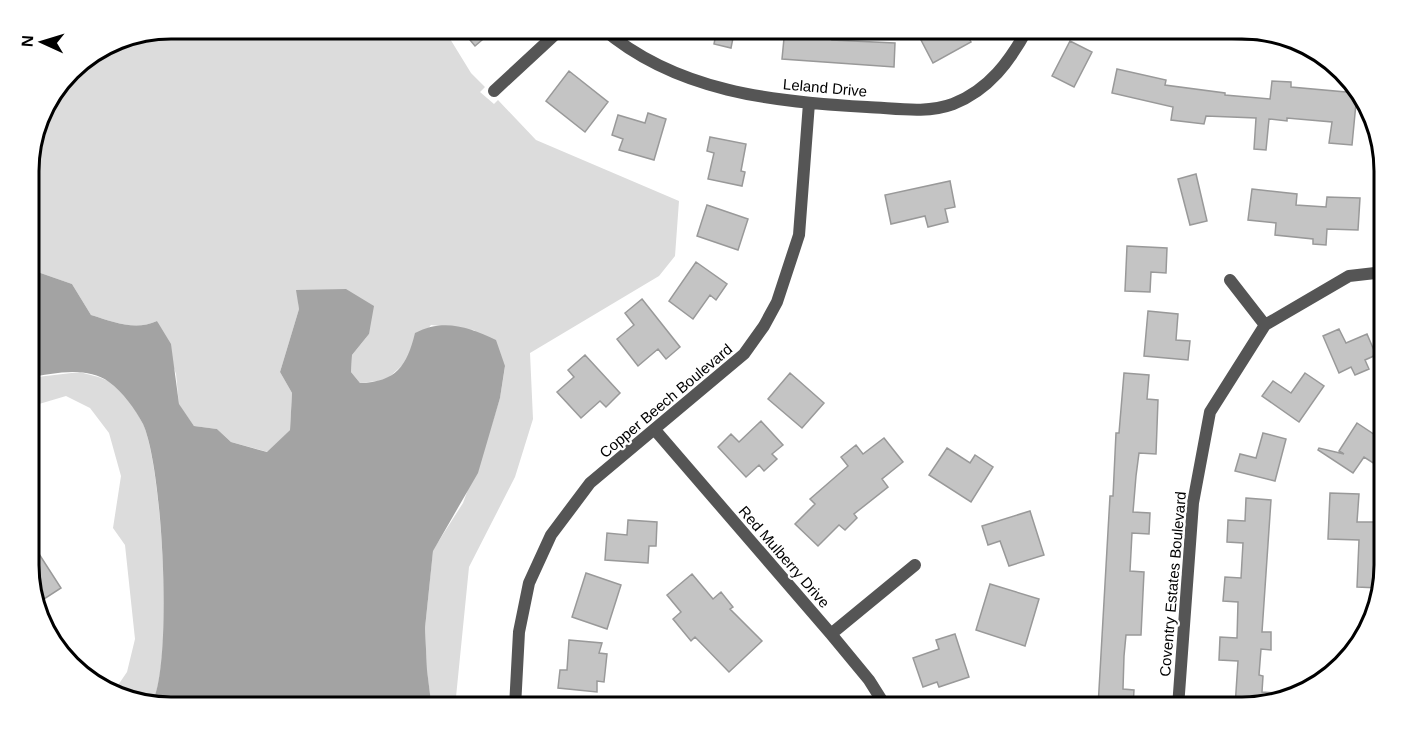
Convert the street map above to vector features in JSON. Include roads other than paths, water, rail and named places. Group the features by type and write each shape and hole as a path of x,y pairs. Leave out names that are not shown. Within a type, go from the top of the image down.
{"street":[{"path":"494,91 550,39"},
{"name":"Leland Drive","path":"618,39 657,66 738,93 809,104 923,110 952,104 981,89 1009,63 1022,39"},
{"name":"Copper Beech Boulevard","path":"516,697 519,632 527,593 551,535 590,483 744,354 764,326 777,302 799,236 809,104"},
{"name":"Coventry Estates Boulevard","path":"1179,697 1193,503 1210,412 1265,325 1349,276 1374,273"},
{"path":"1230,280 1265,325"},
{"name":"Red Mulberry Drive","path":"655,430 831,634 869,680 880,697"},
{"path":"831,634 915,565"}]}
